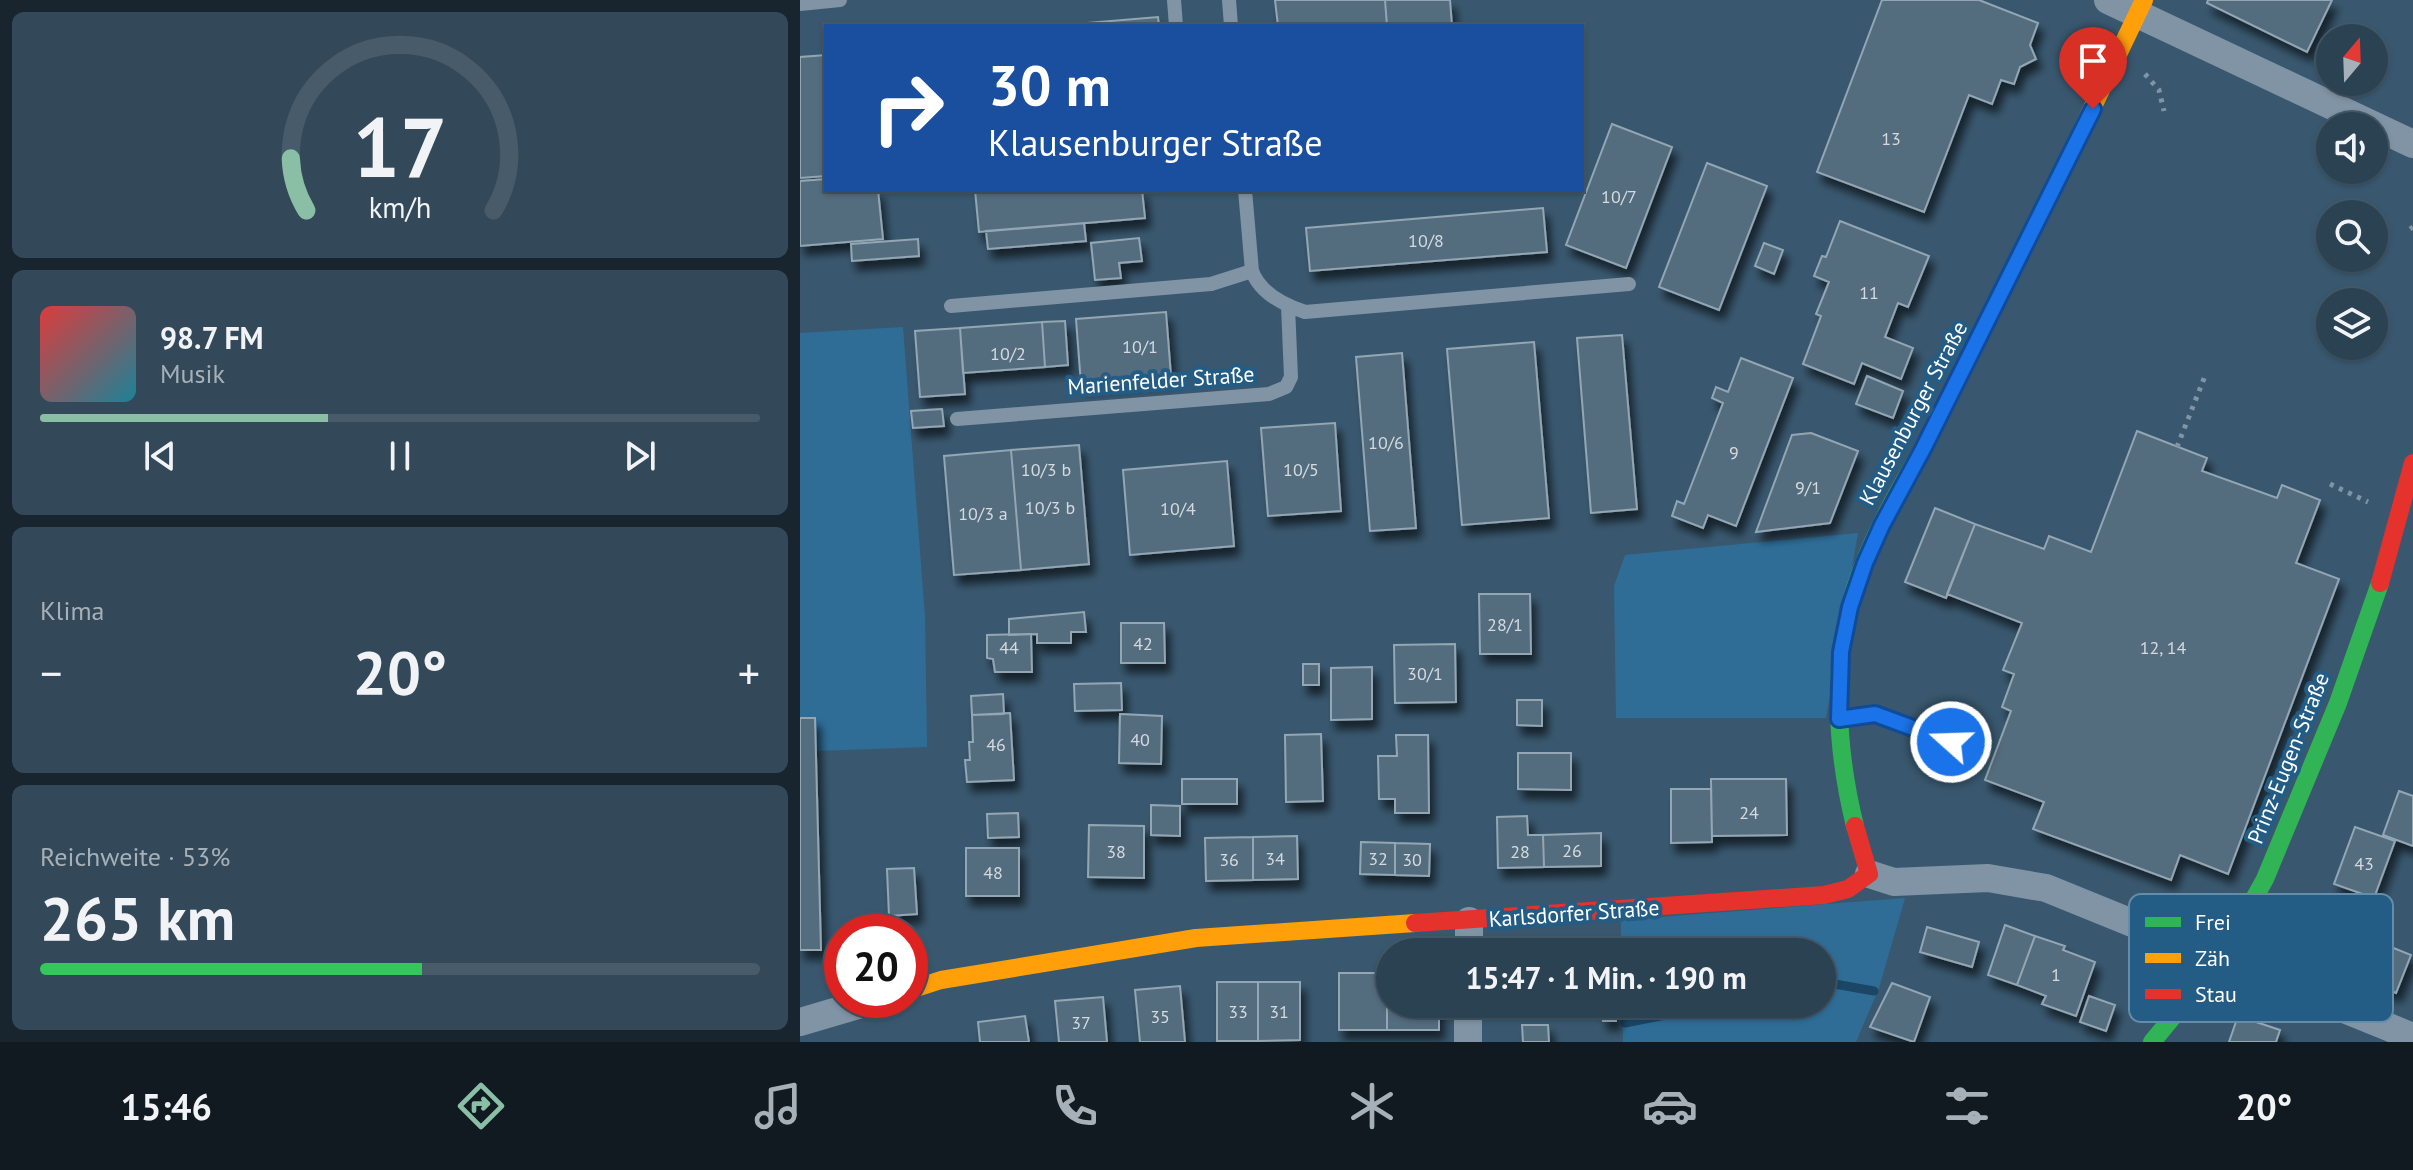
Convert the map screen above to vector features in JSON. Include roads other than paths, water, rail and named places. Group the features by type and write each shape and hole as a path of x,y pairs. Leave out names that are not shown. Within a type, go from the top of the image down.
{"street":[{"path":"2108,0 2141,7 2413,144"},
{"name":"Klausenburger Straße","path":"1869,874 1857,837 1846,783 1839,719 1841,652 1850,607 1870,551 2075,146 2141,7"},
{"name":"Prinz-Eugen-Straße","path":"2257,894 2309,777 2353,659 2384,571 2412,471"},
{"path":"1869,874 1894,882 1988,878 2032,885 2129,922"},
{"name":"Karlsdorfer Straße","path":"928,984 1057,959 1196,938 1824,895 1848,889 1869,874"},
{"path":"1469,921 1469,938"},
{"path":"806,1028 831,1018"},
{"path":"1468,1018 1468,1042"},
{"name":"Prinz-Eugen-Straße","path":"2152,1042 2169,1022"},
{"path":"2375,1022 2413,1037"}],"lane":[{"path":"800,4 840,0"},
{"path":"1174,0 1176,24"},
{"path":"1229,0 1231,24"},
{"path":"1245,192 1252,271 1256,282 1288,306 1305,312 1629,284"},
{"path":"951,306 1211,284 1252,271"},
{"name":"Marienfelder Straße","path":"957,419 1269,394 1286,387 1291,377 1288,306"},
{"path":"1839,719 1875,714 1976,751"}],"waterway":[{"path":"1836,984 1874,991"},
{"path":"1625,1023 1650,1018"}]}
